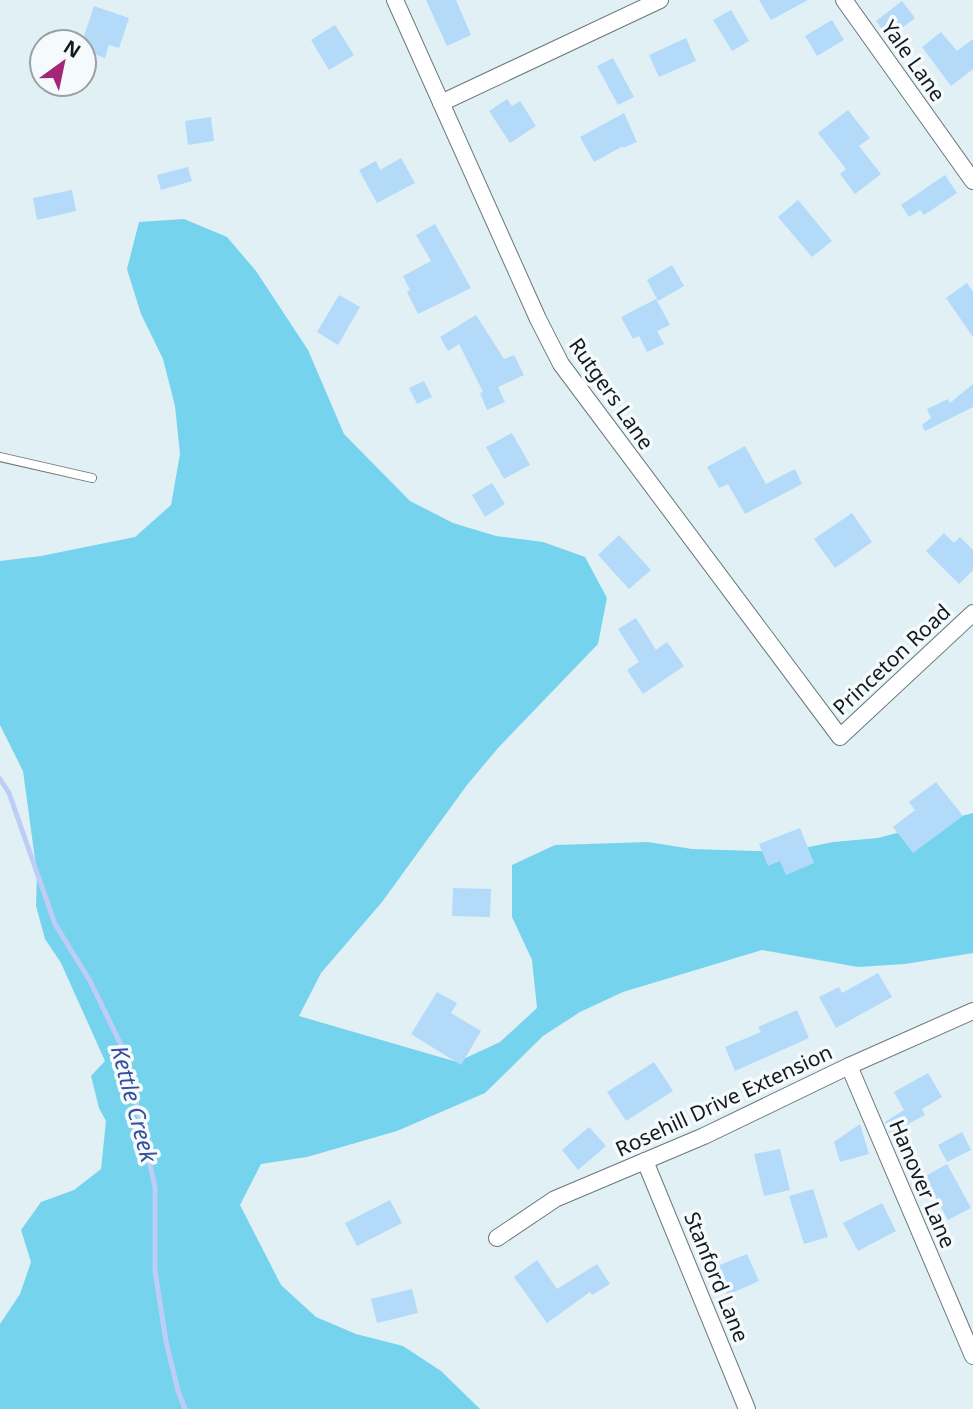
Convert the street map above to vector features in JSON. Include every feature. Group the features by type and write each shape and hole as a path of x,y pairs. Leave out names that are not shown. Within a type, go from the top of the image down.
{"street":[{"name":"Rutgers Lane","path":"395,0 538,319 561,364 840,737"},
{"path":"441,103 660,0"},
{"name":"Yale Lane","path":"844,0 973,181"},
{"name":"Princeton Road","path":"840,737 973,613"},
{"name":"Rosehill Drive Extension","path":"497,1238 555,1199 704,1136 849,1066 973,1011"},
{"name":"Hanover Lane","path":"849,1066 973,1356"},
{"name":"Stanford Lane","path":"645,1161 747,1409"}],"lane":[{"path":"0,457 92,478"}],"shaded area":[{"path":"184,219 227,237 256,271 308,350 344,434 410,501 453,523 496,536 543,542 585,557 607,598 598,644 498,748 467,785 382,902 321,973 299,1016 457,1062 500,1042 537,1008 532,960 512,917 512,865 555,845 648,842 692,849 784,852 833,842 878,838 973,813 973,953 905,964 858,967 762,950 623,992 580,1012 543,1036 485,1093 397,1131 307,1157 261,1164 240,1205 281,1285 316,1317 356,1334 403,1346 441,1371 480,1409 0,1409 0,1324 20,1294 31,1262 21,1230 41,1202 74,1190 101,1169 106,1121 99,1108 91,1076 105,1061 61,963 45,939 36,906 37,874 23,771 0,725 0,561 41,556 135,537 171,505 180,454 175,406 163,359 141,314 127,269 139,222"}],"building":[{"path":"426,0 456,0 471,35 447,46"},
{"path":"759,0 808,0 771,20"},
{"path":"902,1 915,18 889,38 876,21"},
{"path":"94,6 129,18 119,48 109,45 105,58 98,55 98,28 87,28"},
{"path":"731,10 749,41 732,51 713,20"},
{"path":"832,20 844,40 817,56 805,36"},
{"path":"335,25 354,55 329,70 311,40"},
{"path":"941,32 957,51 973,39 973,69 951,86 922,47"},
{"path":"686,38 696,61 659,77 649,55"},
{"path":"613,58 634,97 618,105 597,66"},
{"path":"507,99 512,106 520,101 536,126 510,143 489,111"},
{"path":"848,110 870,138 859,146 881,174 855,194 840,174 846,169 818,133"},
{"path":"624,113 637,142 623,146 594,162 580,137"},
{"path":"211,117 214,141 188,145 185,121"},
{"path":"401,158 415,183 377,203 359,170 376,161 380,170"},
{"path":"188,167 192,181 161,190 157,175"},
{"path":"945,175 957,193 924,215 920,210 909,217 901,205"},
{"path":"72,190 76,211 37,220 33,198"},
{"path":"798,200 832,241 812,257 778,217"},
{"path":"435,224 471,288 418,314 407,292 410,290 403,276 431,261 416,235"},
{"path":"672,265 684,286 658,301 647,280"},
{"path":"967,283 973,292 973,337 946,298"},
{"path":"339,295 360,307 338,345 317,332"},
{"path":"656,299 670,325 657,331 664,344 647,352 639,336 633,339 621,317"},
{"path":"476,315 504,359 514,355 524,375 498,387 505,402 487,410 480,393 483,392 459,344 448,351 440,337"},
{"path":"424,381 432,397 417,404 409,388"},
{"path":"973,384 973,407 925,431 922,425 931,418 927,409 948,399 950,403"},
{"path":"512,433 530,465 504,479 486,447"},
{"path":"745,446 766,484 795,469 802,484 745,514 728,484 719,488 707,467"},
{"path":"492,483 505,504 485,517 472,495"},
{"path":"852,513 872,542 835,568 814,539"},
{"path":"944,533 954,543 960,537 973,550 973,570 959,584 926,551"},
{"path":"619,535 651,570 629,589 598,555"},
{"path":"636,618 656,650 667,642 684,666 643,694 627,670 639,662 618,629"},
{"path":"936,782 963,816 913,853 893,827 915,810 909,802"},
{"path":"800,828 814,863 786,875 780,861 768,866 759,844"},
{"path":"453,888 491,889 490,917 452,916"},
{"path":"878,973 892,997 836,1028 819,997 839,987 842,993"},
{"path":"437,992 457,1003 451,1013 481,1031 461,1065 411,1034"},
{"path":"797,1010 809,1038 735,1071 725,1047 761,1032 758,1027"},
{"path":"654,1062 673,1091 626,1121 607,1092"},
{"path":"928,1073 942,1097 922,1109 925,1115 908,1124 909,1127 894,1137 885,1122 904,1110 894,1092"},
{"path":"860,1124 869,1154 840,1162 834,1142"},
{"path":"589,1127 606,1146 578,1170 562,1150"},
{"path":"962,1132 971,1150 947,1162 938,1145"},
{"path":"780,1149 790,1190 764,1196 754,1154"},
{"path":"947,1164 971,1208 948,1220 924,1177"},
{"path":"813,1189 828,1237 804,1244 789,1196"},
{"path":"390,1200 402,1223 357,1246 345,1223"},
{"path":"882,1203 896,1231 858,1251 843,1223"},
{"path":"747,1254 759,1281 727,1295 715,1267"},
{"path":"537,1260 557,1289 597,1264 610,1284 592,1295 590,1292 547,1323 514,1277"},
{"path":"412,1289 418,1313 377,1323 371,1299"}],"waterway":[{"name":"Kettle Creek","path":"0,779 9,793 55,924 90,981 125,1053 155,1187 155,1271 166,1341 185,1409"}]}
